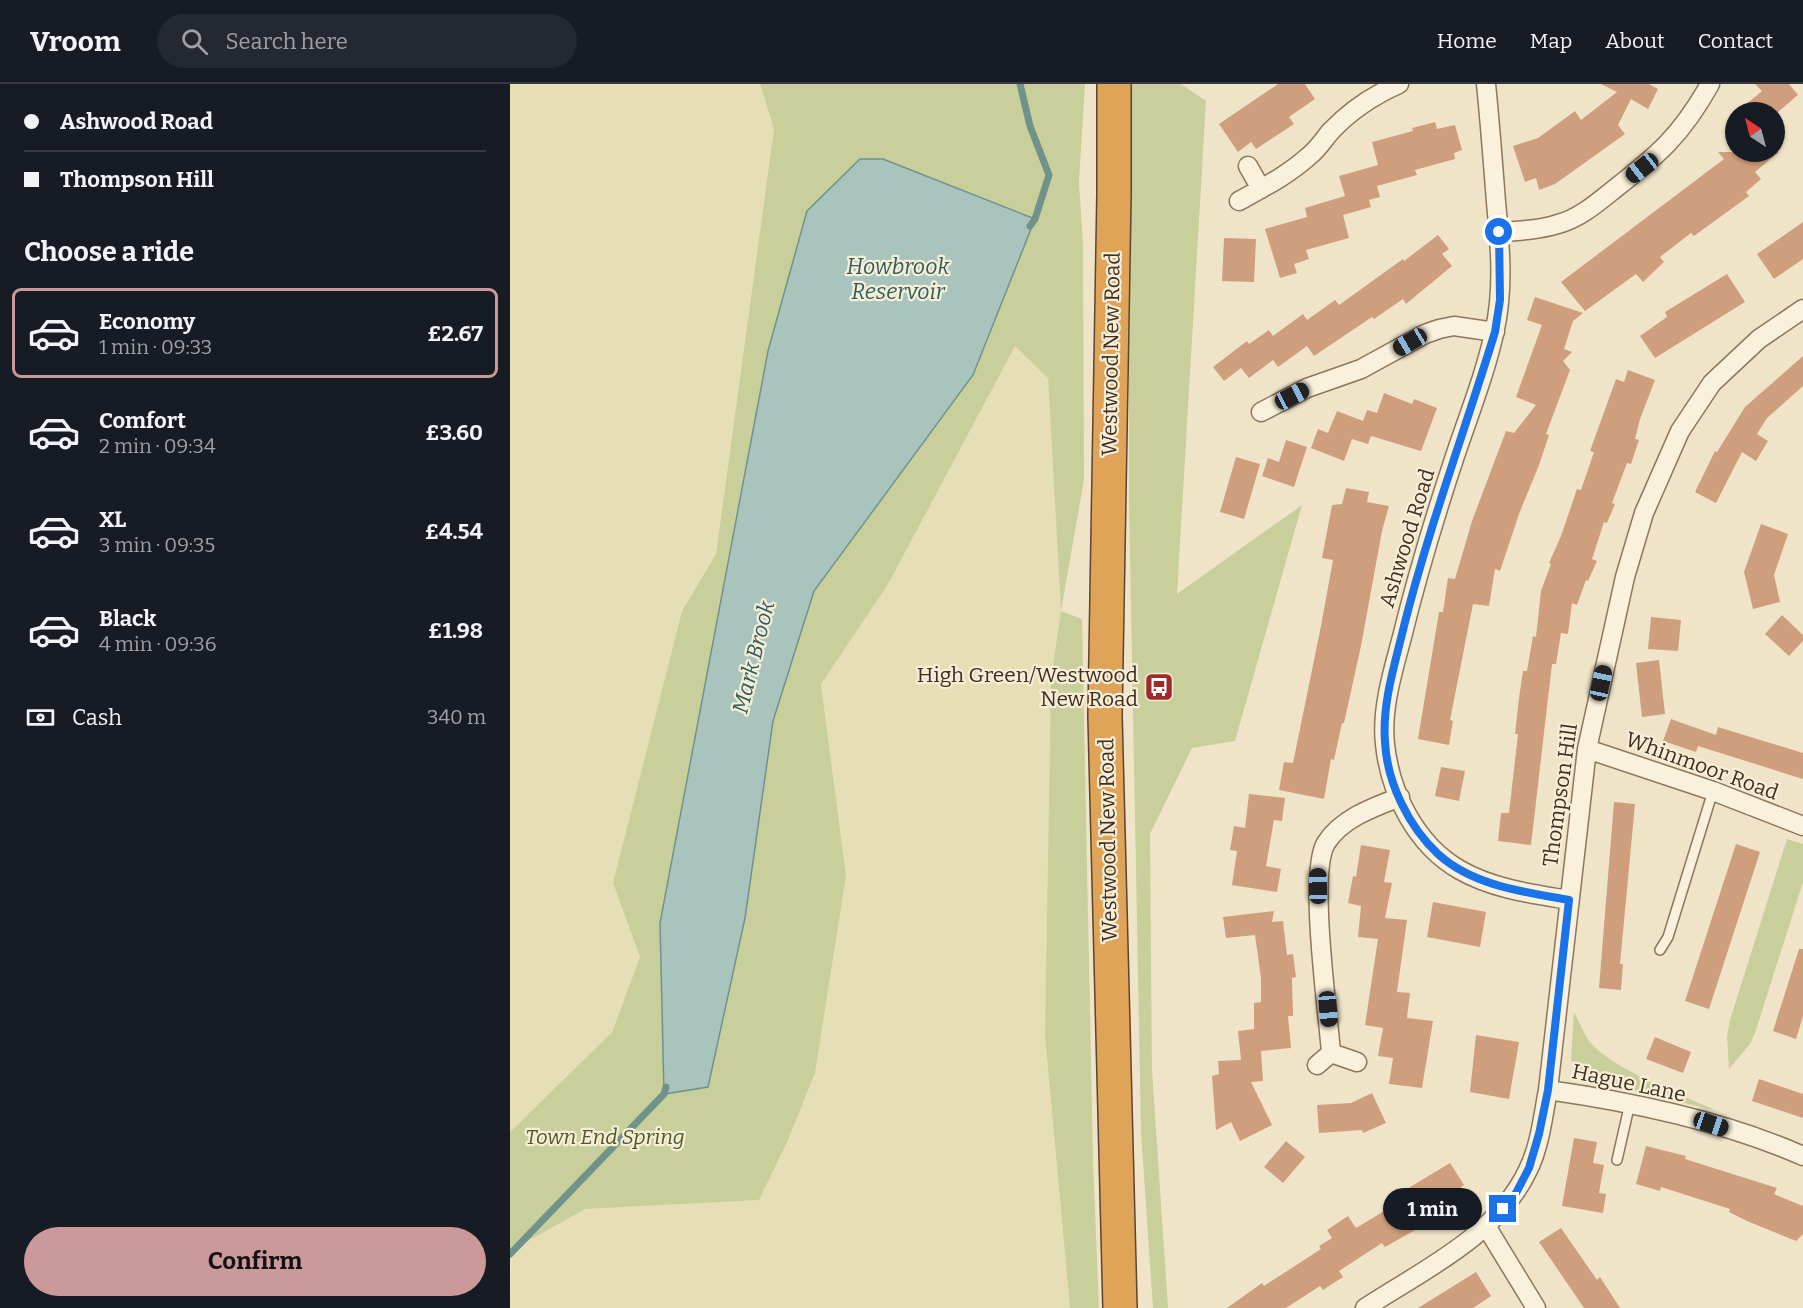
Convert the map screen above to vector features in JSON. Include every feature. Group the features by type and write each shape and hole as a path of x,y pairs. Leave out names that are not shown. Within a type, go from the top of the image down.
{"highway":[{"name":"Westwood New Road","path":"1114,84 1114,218 1105,716 1120,1308"}],"street":[{"path":"1239,201 1290,172 1305,160 1355,109 1381,92 1399,84"},
{"name":"Ashwood Road","path":"1486,84 1499,232 1500,300 1495,332 1419,566 1390,683 1385,742 1389,770 1407,816 1439,855 1460,870 1515,890 1569,900"},
{"path":"1499,232 1523,231 1559,224 1594,205 1658,155 1689,119 1710,84"},
{"path":"1248,166 1261,189"},
{"name":"Thompson Hill","path":"1365,1308 1434,1264 1486,1226 1516,1193 1529,1168 1548,1090 1587,749 1625,577 1644,513 1680,431 1712,382 1759,339 1803,309"},
{"path":"1261,412 1307,388 1361,369 1432,331 1454,326 1495,332"},
{"name":"Whinmoor Road","path":"1587,749 1713,791 1803,826"},
{"path":"1331,1053 1318,899 1320,856 1326,843 1345,824 1400,797"},
{"path":"1331,1053 1357,1062"},
{"path":"1317,1065 1331,1053"},
{"name":"Hague Lane","path":"1548,1090 1630,1103 1711,1124 1803,1156"},
{"path":"1486,1226 1536,1308"}],"lane":[{"path":"1660,950 1668,937 1713,791"},
{"path":"1617,1160 1630,1103"}],"shaded area":[{"path":"510,84 760,84 774,129 716,554 682,611 613,883 640,957 612,1031 510,1132"},
{"path":"1015,345 1048,377 1061,611 1051,679 1045,1036 1070,1308 510,1308 512,1250 585,1209 759,1200 788,1140 815,1073 846,876 821,684 887,586"}],"green space":[{"name":"Town End Spring","path":"760,84 1085,84 1079,182 1083,246 1084,480 1061,611 1048,378 1015,346 887,586 821,684 846,876 815,1073 788,1140 759,1200 585,1209 512,1250 510,1264 510,1132 612,1032 640,957 613,883 682,611 716,554 774,129","holes":["768,351 973,375 814,591 773,721 745,918 708,1087 665,1094 660,923"]},
{"path":"1129,84 1181,84 1206,101 1177,594 1302,505 1235,741 1192,748 1150,834 1152,1070 1168,1308 1153,1308 1141,1132 1129,503"},
{"path":"1061,611 1082,619 1093,1160 1099,1308 1070,1308 1045,1036 1051,679"},
{"path":"1787,839 1803,844 1803,882 1755,1033 1750,1044 1729,1069 1727,1037 1730,1020"},
{"path":"1574,1012 1589,1041 1614,1061 1648,1080 1715,1110 1637,1092 1596,1078 1581,1069 1571,1060"}],"water":[{"name":"Howbrook Reservoir","path":"860,159 883,159 1035,219 973,375 814,591 773,721 745,918 708,1087 664,1094 660,923 768,351 807,211"}],"building":[{"path":"1278,84 1305,84 1315,99 1289,117 1294,124 1256,149 1251,142 1238,152 1219,124"},
{"path":"1601,84 1649,84 1658,89 1648,109 1631,99 1618,125 1625,134 1555,184 1539,190 1536,178 1525,182 1513,146 1538,138 1575,111 1581,120 1617,92"},
{"path":"1755,84 1789,84 1798,95 1785,106 1785,102 1749,102 1762,91"},
{"path":"1435,122 1437,129 1455,125 1462,150 1454,153 1455,159 1415,170 1417,175 1377,186 1380,197 1369,200 1371,207 1343,215 1349,238 1306,250 1309,259 1294,264 1297,273 1280,278 1265,229 1307,217 1305,208 1345,196 1339,176 1378,165 1372,142 1413,131 1412,128"},
{"path":"1718,152 1725,152 1725,162 1767,162 1755,172 1761,179 1746,192 1749,196 1694,236 1691,233 1660,257 1664,262 1643,282 1636,274 1585,311 1561,282 1724,159"},
{"path":"1803,222 1803,259 1774,279 1757,254"},
{"path":"1438,235 1449,249 1442,254 1452,266 1406,304 1403,299 1314,356 1307,346 1278,367 1273,360 1249,378 1241,368 1224,381 1213,367 1247,341 1249,344 1269,330 1273,336 1303,314 1307,320 1335,300 1339,305"},
{"path":"1224,238 1256,239 1254,282 1222,281"},
{"path":"1727,274 1745,302 1655,358 1640,336 1667,317 1665,312"},
{"path":"1535,297 1583,313 1573,321 1564,349 1572,352 1563,361 1570,370 1546,434 1549,435 1539,465 1519,514 1500,571 1495,569 1489,606 1473,604 1450,720 1453,721 1449,745 1418,739 1439,612 1443,612 1448,578 1455,579 1472,521 1506,431 1514,433 1536,405 1516,397 1542,325 1527,320"},
{"path":"1803,356 1803,386 1767,418 1757,434 1768,441 1756,461 1742,452 1716,503 1695,492 1715,451 1717,452 1745,407"},
{"path":"1628,370 1655,380 1640,419 1635,439 1639,440 1631,464 1627,463 1612,503 1615,504 1607,523 1604,522 1592,559 1597,561 1588,581 1586,580 1577,605 1572,603 1568,634 1561,633 1556,664 1552,664 1531,845 1498,841 1501,813 1509,813 1518,734 1515,734 1519,698 1523,671 1527,671 1533,636 1536,637 1541,591 1577,489 1581,490 1594,452 1590,451 1616,379 1624,382"},
{"path":"1384,393 1412,404 1414,399 1437,408 1421,451 1371,436 1368,444 1352,439 1344,461 1311,448 1318,429 1328,433 1337,411 1363,421 1367,410 1377,413"},
{"path":"1286,440 1307,447 1294,487 1262,476 1268,458 1279,462"},
{"path":"1236,457 1260,464 1244,519 1220,512"},
{"path":"1346,488 1369,492 1367,502 1389,506 1344,723 1342,723 1334,760 1331,759 1324,799 1279,790 1284,762 1293,763 1321,626 1333,560 1322,558 1332,505 1342,504"},
{"path":"1761,524 1788,534 1774,575 1780,602 1753,609 1744,572"},
{"path":"1782,615 1803,635 1803,641 1789,656 1765,634"},
{"path":"1651,617 1681,620 1678,651 1648,649"},
{"path":"1659,660 1665,714 1642,717 1636,663"},
{"path":"1671,719 1716,735 1718,727 1803,753 1803,779 1698,746 1696,752 1663,741"},
{"path":"1441,767 1465,771 1459,801 1435,796"},
{"path":"1249,794 1285,798 1282,821 1274,820 1266,866 1281,869 1277,892 1232,885 1237,851 1230,850 1234,826 1245,828"},
{"path":"1614,802 1635,804 1620,964 1623,964 1621,990 1599,988"},
{"path":"1736,844 1760,852 1709,1009 1685,1001"},
{"path":"1361,845 1390,850 1384,882 1392,883 1385,918 1407,920 1397,992 1410,993 1407,1018 1433,1021 1422,1088 1389,1084 1393,1058 1378,1056 1383,1028 1365,1025 1378,939 1358,937 1361,906 1348,903 1353,876 1356,877"},
{"path":"1433,902 1486,912 1480,947 1427,937"},
{"path":"1274,911 1272,922 1283,921 1287,955 1293,954 1296,977 1292,978 1293,1016 1288,1016 1291,1048 1261,1051 1263,1081 1251,1082 1272,1125 1240,1141 1231,1122 1216,1130 1212,1076 1219,1074 1218,1061 1241,1060 1238,1031 1254,1029 1254,1003 1261,1002 1261,978 1255,935 1226,938 1223,917"},
{"path":"1799,949 1803,949 1803,1016 1796,1039 1773,1031"},
{"path":"1476,1035 1519,1042 1509,1099 1470,1092"},
{"path":"1655,1037 1691,1052 1683,1073 1646,1059"},
{"path":"1759,1079 1803,1094 1803,1118 1752,1101"},
{"path":"1372,1093 1386,1123 1363,1133 1362,1130 1319,1133 1317,1105 1351,1103"},
{"path":"1574,1138 1597,1142 1593,1163 1604,1165 1599,1193 1606,1194 1603,1213 1562,1206"},
{"path":"1286,1141 1305,1157 1283,1183 1264,1167"},
{"path":"1646,1146 1686,1156 1685,1159 1777,1188 1774,1194 1803,1206 1803,1234 1796,1241 1747,1221 1729,1212 1730,1209 1661,1187 1660,1191 1636,1184"},
{"path":"1450,1163 1464,1185 1452,1194 1457,1202 1432,1218 1433,1220 1385,1247 1382,1243 1339,1271 1343,1277 1323,1290 1320,1286 1286,1308 1227,1308 1262,1283 1264,1286 1321,1249 1319,1246 1332,1238 1327,1230 1348,1216 1356,1228 1396,1204 1392,1198"},
{"path":"1561,1228 1597,1280 1600,1277 1620,1308 1584,1308 1539,1242"},
{"path":"1476,1272 1491,1296 1473,1308 1418,1308"}],"waterway":[{"name":"Mark Brook","path":"1020,84 1030,126 1049,175 1035,219 1030,226"},
{"name":"Mark Brook","path":"510,1254 664,1094 666,1087"}],"place":[{"name":"High Green/Westwood New Road","path":"1159,687"}],"route":[{"path":"1499,232 1501,276 1495,332 1419,566 1390,683 1385,742 1389,770 1407,816 1439,855 1460,870 1483,880 1515,890 1569,900 1548,1090 1539,1134 1529,1168 1516,1193 1503,1209"}]}
